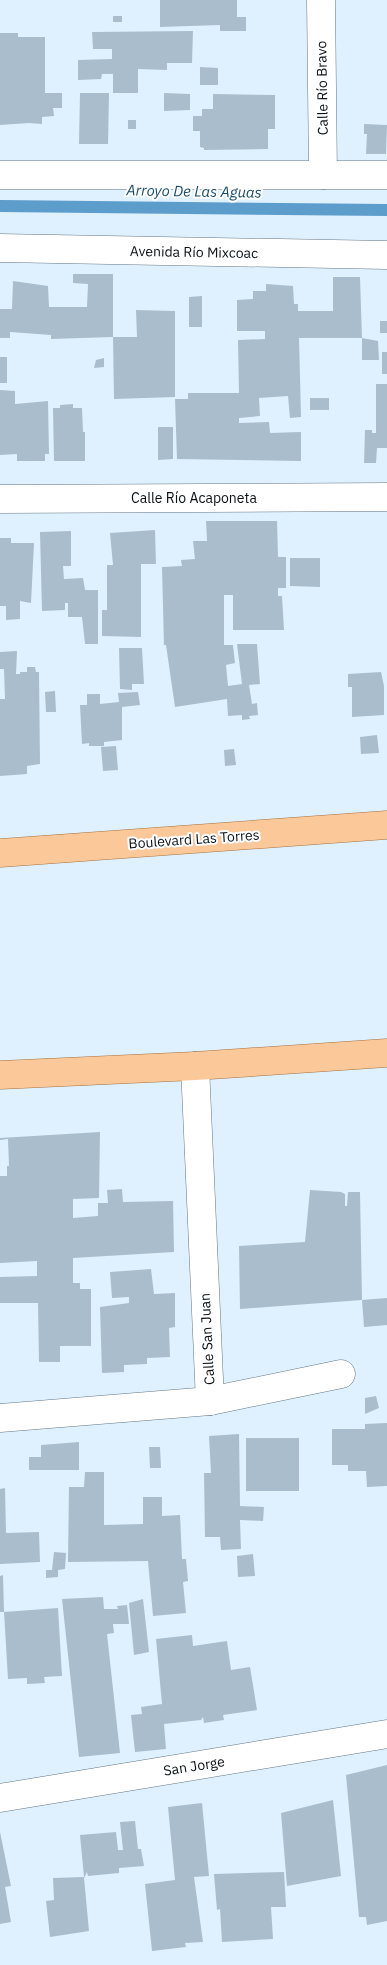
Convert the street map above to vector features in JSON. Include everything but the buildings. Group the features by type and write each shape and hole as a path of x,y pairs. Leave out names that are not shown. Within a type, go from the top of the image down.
{"main road":[{"name":"Boulevard Las Torres","path":"0,853 387,825"},
{"path":"0,1075 195,1066 387,1054"}],"street":[{"name":"Calle Río Bravo","path":"321,0 323,175"},
{"path":"0,175 387,174"},
{"name":"Avenida Río Mixcoac","path":"0,248 387,255"},
{"name":"Calle Río Acaponeta","path":"0,500 387,497"},
{"name":"Calle San Juan","path":"0,1418 210,1402 195,1066"},
{"path":"210,1402 342,1374"},
{"name":"San Jorge","path":"0,1798 387,1734"}],"waterway":[{"name":"Arroyo De Las Aguas","path":"0,206 387,210"}]}
